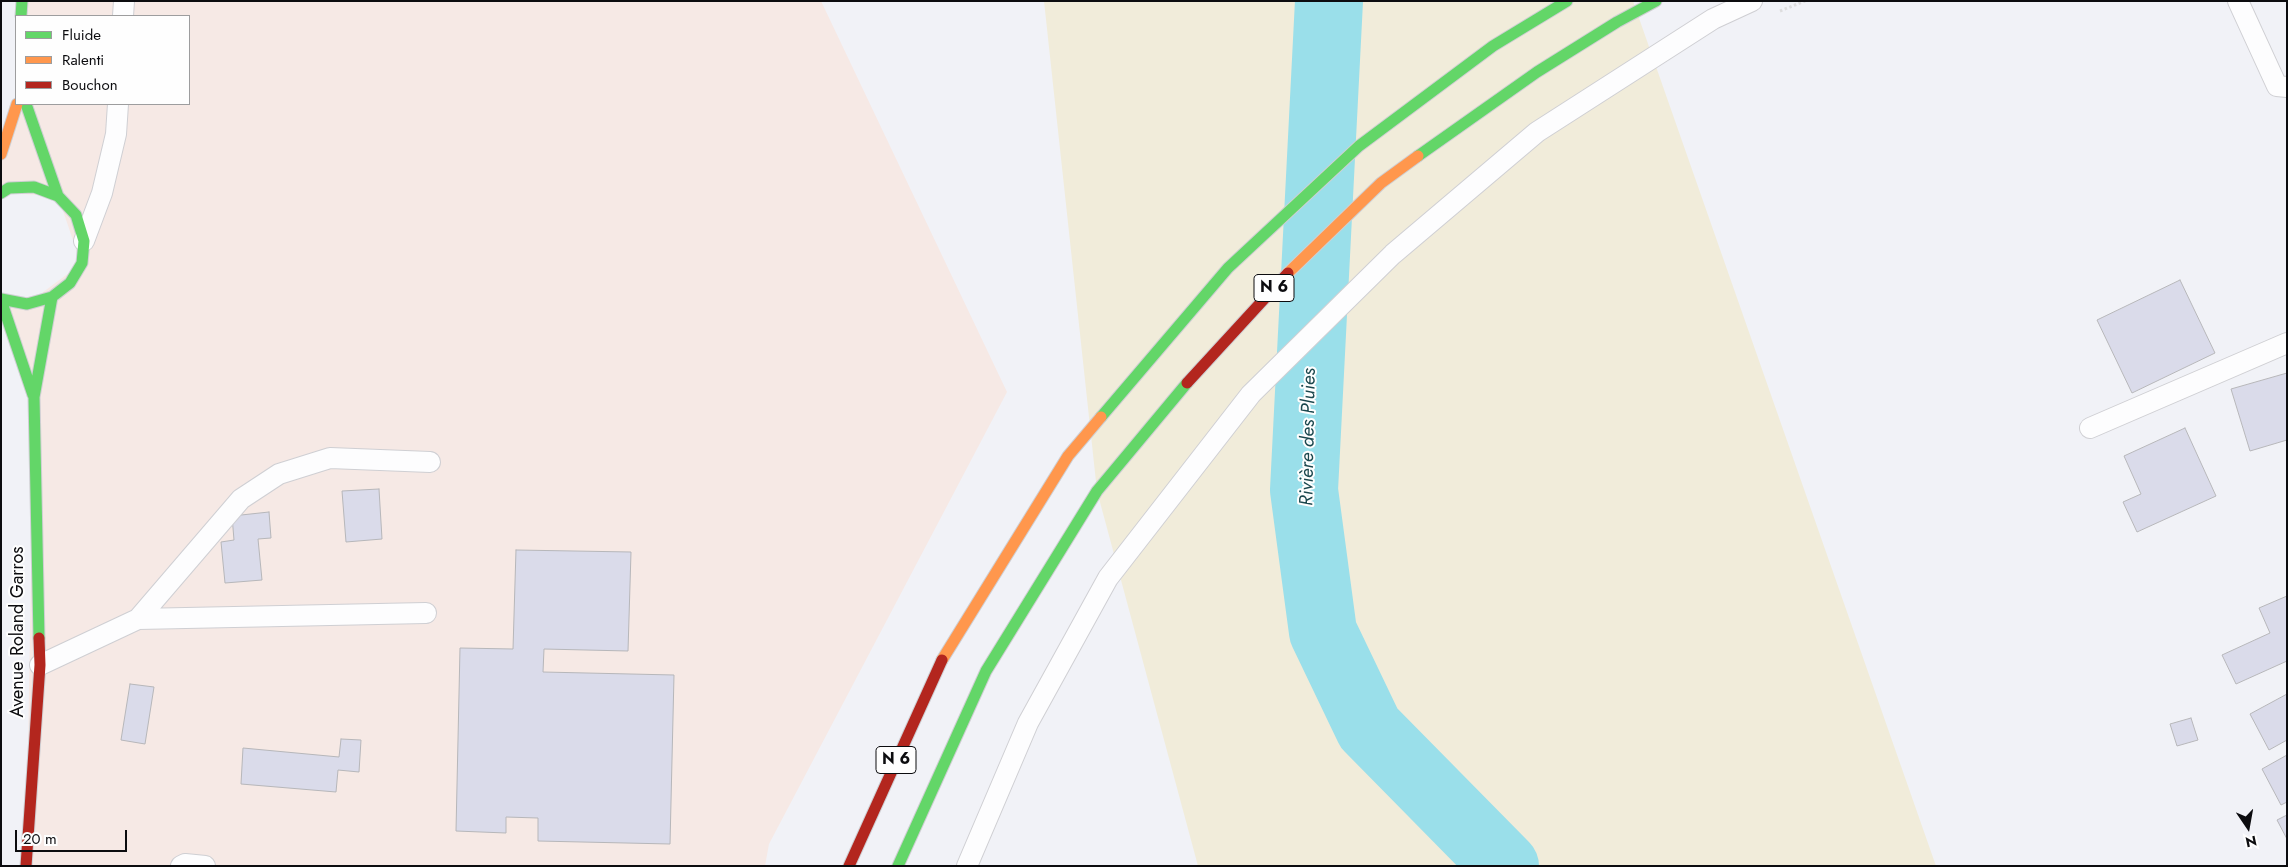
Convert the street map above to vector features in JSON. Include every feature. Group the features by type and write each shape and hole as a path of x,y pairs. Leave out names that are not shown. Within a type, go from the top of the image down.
{"main road":[{"path":"22,1 22,15"},
{"name":"N 6","path":"849,866 944,655 1068,456 1228,268 1359,146 1493,46 1567,1"},
{"name":"N 6","path":"898,866 986,671 1097,492 1173,398 1259,303 1318,242 1381,183 1537,72 1617,22 1656,1"},
{"path":"1,154 16,105"},
{"name":"Avenue Roland Garros","path":"26,105 58,196 76,215 84,240 82,264 70,283 52,297 27,304 1,299 34,397"},
{"name":"Avenue Roland Garros","path":"1,192 9,188 34,187 58,196"},
{"name":"Avenue Roland Garros","path":"26,866 40,665 34,397 52,297"}],"lane":[{"path":"123,15 124,1"},
{"path":"968,866 1028,723 1108,578 1252,394 1393,254 1537,132 1713,19 1752,1"},
{"path":"2238,1 2277,86 2287,87"},
{"path":"84,240 102,193 116,134 118,105"},
{"path":"2090,428 2287,343"},
{"path":"138,619 241,499 279,474 330,458 430,462"},
{"path":"40,665 138,619 426,613"},
{"path":"181,866 185,864 205,866"}],"shaded area":[{"path":"22,1 821,1 1007,392 769,844 765,866 26,866 34,397 1,300 27,304 81,264 58,196 1,193 1,154 17,105 190,105 190,15 21,15"}],"sand":[{"path":"1044,1 1633,1 1936,866 1198,866 1097,491"}],"building":[{"path":"2180,280 2215,353 2132,393 2097,320"},
{"path":"2287,373 2287,440 2250,451 2231,389"},
{"path":"2185,428 2216,496 2137,532 2123,502 2141,494 2124,456"},
{"path":"379,489 382,539 346,542 342,491"},
{"path":"269,512 271,538 258,539 262,580 225,583 221,542 234,540 232,516"},
{"path":"516,550 631,552 628,651 544,649 543,672 674,675 670,844 538,841 538,818 506,817 506,833 456,831 460,648 513,649"},
{"path":"2287,596 2287,661 2236,684 2222,655 2270,633 2259,608"},
{"path":"130,684 154,687 145,744 121,740"},
{"path":"2287,694 2287,740 2269,750 2250,714"},
{"path":"2191,718 2198,740 2177,746 2170,724"},
{"path":"341,739 361,740 359,772 338,770 336,792 241,784 243,748 339,757"},
{"path":"2287,755 2287,802 2281,805 2262,769"},
{"path":"2287,815 2287,839 2277,820"}],"waterway":[{"name":"Rivière des Pluies","path":"1329,1 1304,490 1323,632 1369,728 1505,866"}],"traffic: fast":[{"path":"21,15 22,1"},
{"path":"1101,417 1228,268 1359,146 1493,46 1567,1"},
{"path":"1418,156 1537,72 1617,22 1656,1"},
{"path":"1,299 27,304 52,297 70,283 82,263 84,241 76,215 58,196 26,105"},
{"path":"1,193 9,188 34,187 58,196"},
{"path":"39,638 34,397 52,297"},
{"path":"1,300 33,395"},
{"path":"898,866 986,671 1097,491 1187,383"}],"traffic: slow":[{"path":"1,154 17,105"},
{"path":"1288,273 1381,183 1418,156"},
{"path":"942,660 1068,456 1101,417"}],"traffic: jam":[{"path":"1187,383 1288,273"},
{"path":"26,866 40,665 39,638"},
{"path":"849,866 942,660"}]}
